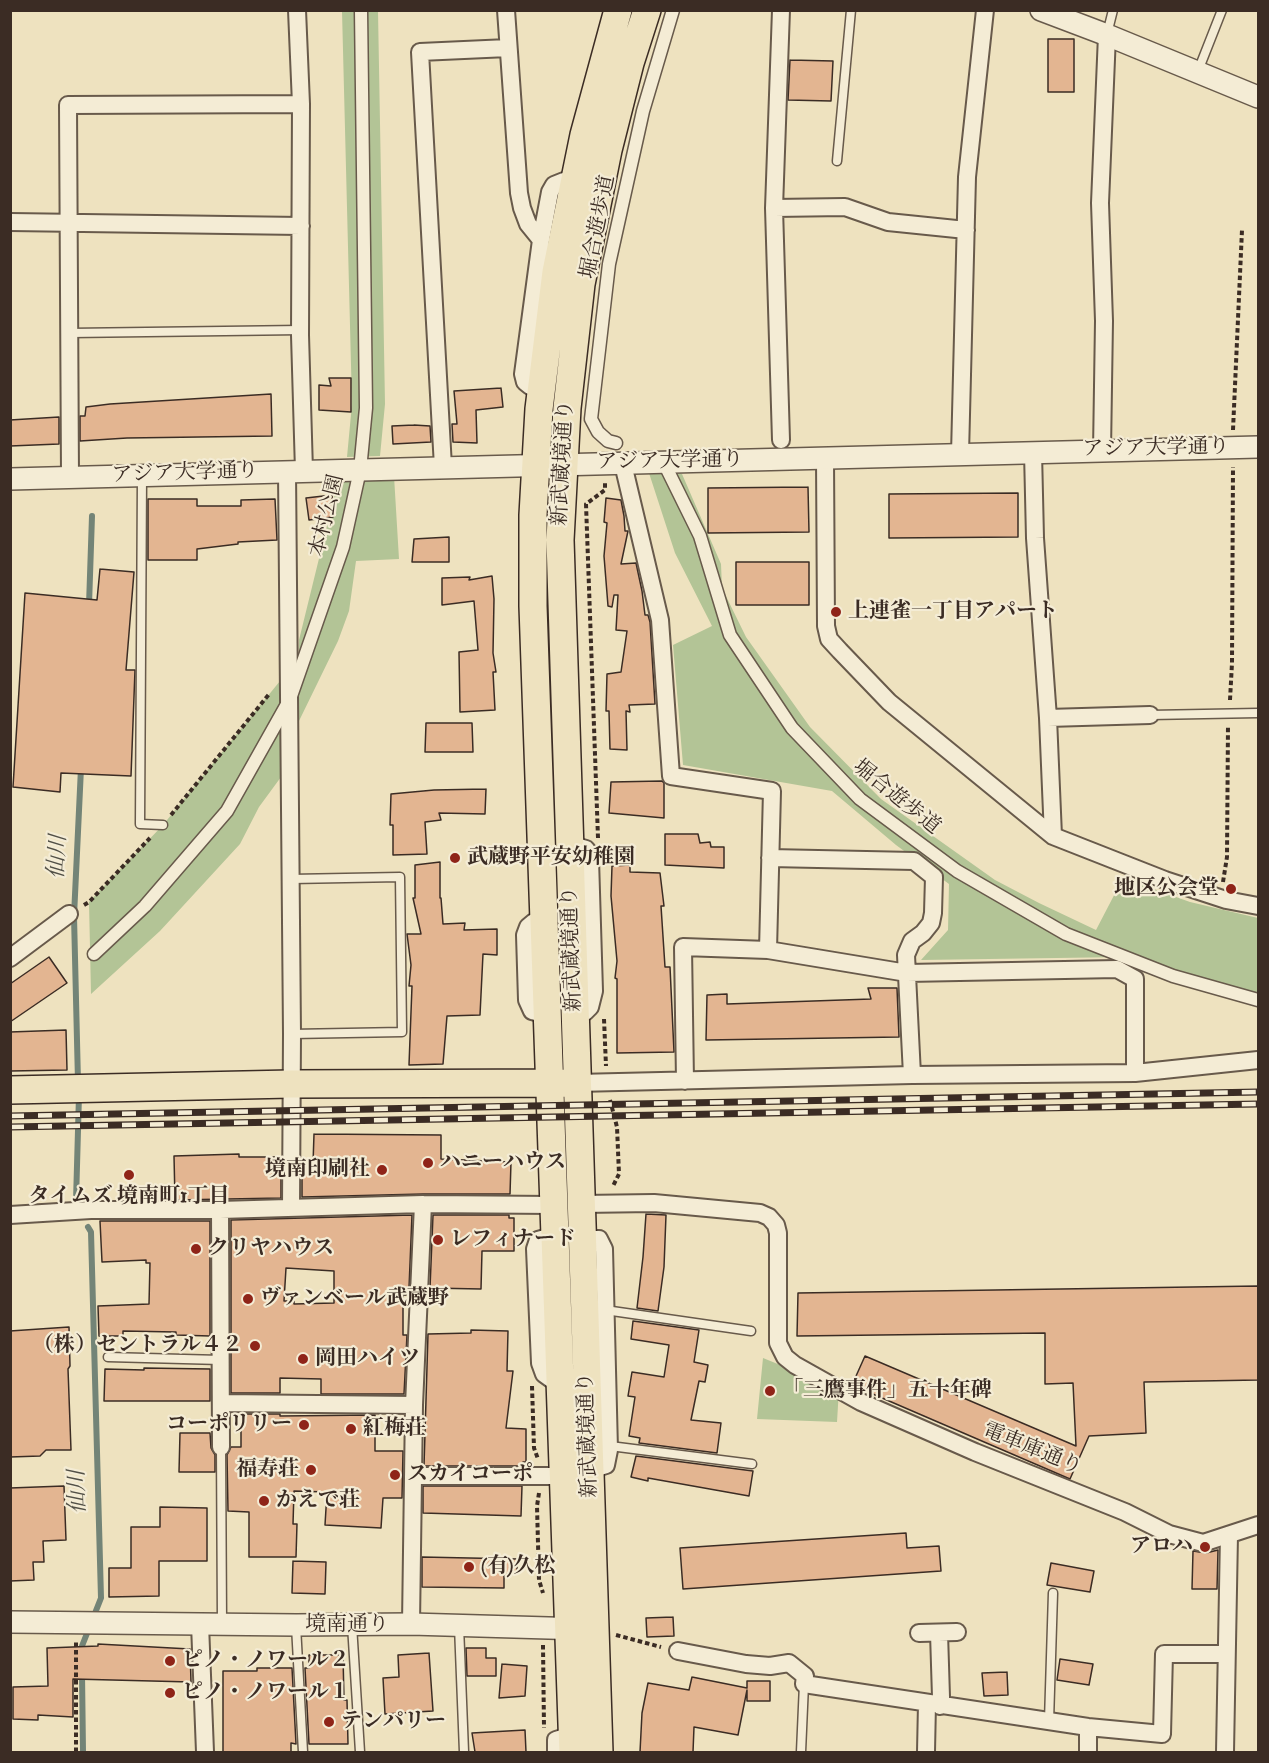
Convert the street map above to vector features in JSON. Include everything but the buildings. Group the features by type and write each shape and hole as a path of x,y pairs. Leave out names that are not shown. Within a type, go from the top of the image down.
{"main road":[{"name":"新武蔵境通り","path":"599,1752 582,1239 568,1205 550,1083 534,606 535,465 541,387 556,272 584,135 618,10"},
{"name":"新武蔵境通り","path":"567,1747 568,1628 556,1234 568,1205 577,1083 560,552 562,465 573,348 590,239 618,109 647,10"},
{"path":"10,1090 291,1084 577,1083"}],"street":[{"path":"291,1207 290,699 301,330 301,104 297,10"},
{"name":"本村公園","path":"94,954 145,906 227,811 290,699 343,547 360,470 366,408 362,10"},
{"path":"506,10 519,192 528,224 541,240"},
{"name":"堀合遊歩道","path":"616,443 608,441 598,432 591,418 609,264 643,111 673,10"},
{"path":"781,10 774,208 781,440"},
{"path":"960,454 968,177 985,10"},
{"path":"1041,10 1198,71 1258,97"},
{"path":"1102,451 1104,321 1100,203 1107,35"},
{"path":"443,467 420,52 508,48"},
{"path":"70,477 68,105 301,104"},
{"path":"541,387 530,386 525,381 524,374 541,240 550,192 554,185 564,181 573,183"},
{"path":"774,208 844,207 888,222 966,230"},
{"path":"10,222 301,226"},
{"name":"アジア大学通り","path":"10,479 1102,451 1233,439 1258,447"},
{"path":"1033,452 1035,538 1048,718 1053,836"},
{"path":"825,458 826,626 829,639 890,702 1053,836 1165,880 1221,898 1258,906"},
{"name":"堀合遊歩道","path":"664,463 700,536 730,635 792,728 860,799 957,871 1066,934 1173,976 1258,1000"},
{"path":"614,464 660,620 670,776 772,791 768,950"},
{"path":"1048,718 1150,715"},
{"path":"770,858 914,861 934,877 931,923 912,941 906,955 912,1075"},
{"path":"10,958 69,914"},
{"path":"685,1081 683,947 768,950 907,973 1117,969 1135,979 1135,1073"},
{"path":"577,1083 912,1075 1135,1073 1258,1060"},
{"name":"電車庫通り","path":"568,1205 654,1203 753,1211 769,1217 776,1225 778,1233 778,1343 785,1357 795,1365 861,1402 975,1452 1125,1512 1169,1534 1203,1543 1258,1525"},
{"path":"10,1215 91,1210 220,1210 423,1204 568,1205"},
{"path":"411,1624 414,1405 423,1204"},
{"path":"220,1210 221,1448"},
{"path":"582,1239 599,1239 603,1243 610,1446 606,1465 600,1469 590,1470"},
{"path":"221,1403 414,1405"},
{"path":"413,1476 563,1476"},
{"path":"1224,1752 1228,1535"},
{"path":"10,1622 76,1623"},
{"name":"境南通り","path":"76,1623 411,1624 595,1629"},
{"path":"200,1624 205,1752"},
{"path":"919,1633 957,1632"},
{"path":"926,1752 933,1705 941,1697 939,1633"},
{"path":"678,1651 746,1664 770,1666 789,1663 805,1676 804,1684 1049,1722 1162,1734 1164,1654 1226,1654"},
{"path":"1088,1727 1088,1752"}],"lane":[{"path":"837,161 851,10"},
{"path":"1107,35 1113,10"},
{"path":"1198,71 1222,10"},
{"path":"70,333 301,330"},
{"path":"142,475 140,824 163,825"},
{"path":"1150,715 1258,713"},
{"path":"291,879 400,877 402,1032 292,1034"},
{"path":"605,1310 751,1331"},
{"path":"108,1357 221,1360"},
{"path":"610,1446 752,1464"},
{"path":"221,1448 222,1623"},
{"path":"1049,1722 1053,1593"},
{"path":"296,1625 303,1752"},
{"path":"352,1625 360,1752"},
{"path":"459,1626 464,1752"},
{"path":"801,1752 804,1684"}],"path":[{"path":"1221,898 1227,858 1232,663 1233,439 1242,230"},
{"path":"598,846 586,504 604,490 614,464"},
{"path":"89,902 163,825 273,690"},
{"path":"604,1012 606,1082 617,1127 619,1174 610,1194"},
{"path":"76,1623 76,1752"},
{"path":"595,1629 678,1651"}],"green space":[{"path":"342,11 378,11 385,404 380,456 347,457 352,404"},
{"path":"649,473 682,474 721,564 722,588 746,637 810,727 881,799 995,880 1096,930 1123,878 1190,902 1258,918 1258,1000 1124,957 921,960 948,930 949,884 896,845 832,791 683,765 673,645 712,626 675,553"},
{"path":"394,476 399,559 356,561 349,611 338,641 298,723 299,640 339,477"},
{"path":"280,681 281,777 259,807 240,844 160,931 91,994 89,902 163,825"},
{"path":"763,1358 839,1389 837,1422 757,1419"}],"waterway":[{"name":"仙川","path":"89,605 92,516"},
{"name":"仙川","path":"78,1082 74,916 81,768"},
{"name":"仙川","path":"76,1201 79,1095"},
{"name":"仙川","path":"82,1654 82,1646 101,1598 91,1232 88,1227"},
{"name":"仙川","path":"82,1673 83,1752"}],"railway":[{"path":"10,1116 1258,1092"},
{"path":"10,1127 1258,1104"}],"place":[{"name":"上連雀一丁目アパート","path":"836,612"},
{"name":"武蔵野平安幼稚園","path":"455,858"},
{"name":"地区公会堂","path":"1231,889"},
{"name":"ハニーハウス","path":"428,1163"},
{"name":"境南印刷社","path":"382,1170"},
{"name":"タイムズ 境南町1丁目","path":"129,1175"},
{"name":"レフィナード","path":"438,1240"},
{"name":"クリヤハウス","path":"196,1249"},
{"name":"ヴァンベール武蔵野","path":"248,1299"},
{"name":"（株）セントラル４２","path":"255,1346"},
{"name":"岡田ハイツ","path":"303,1359"},
{"name":"「三鷹事件」五十年碑","path":"770,1391"},
{"name":"コーポリリー","path":"304,1425"},
{"name":"紅梅荘","path":"351,1429"},
{"name":"福寿荘","path":"311,1470"},
{"name":"スカイコーポ","path":"395,1475"},
{"name":"かえで荘","path":"264,1501"},
{"name":"アロハ","path":"1205,1547"},
{"name":"(有)久松","path":"469,1567"},
{"name":"ピノ・ノワール２","path":"170,1661"},
{"name":"ピノ・ノワール１","path":"170,1693"},
{"name":"テンパリー","path":"329,1722"}]}
